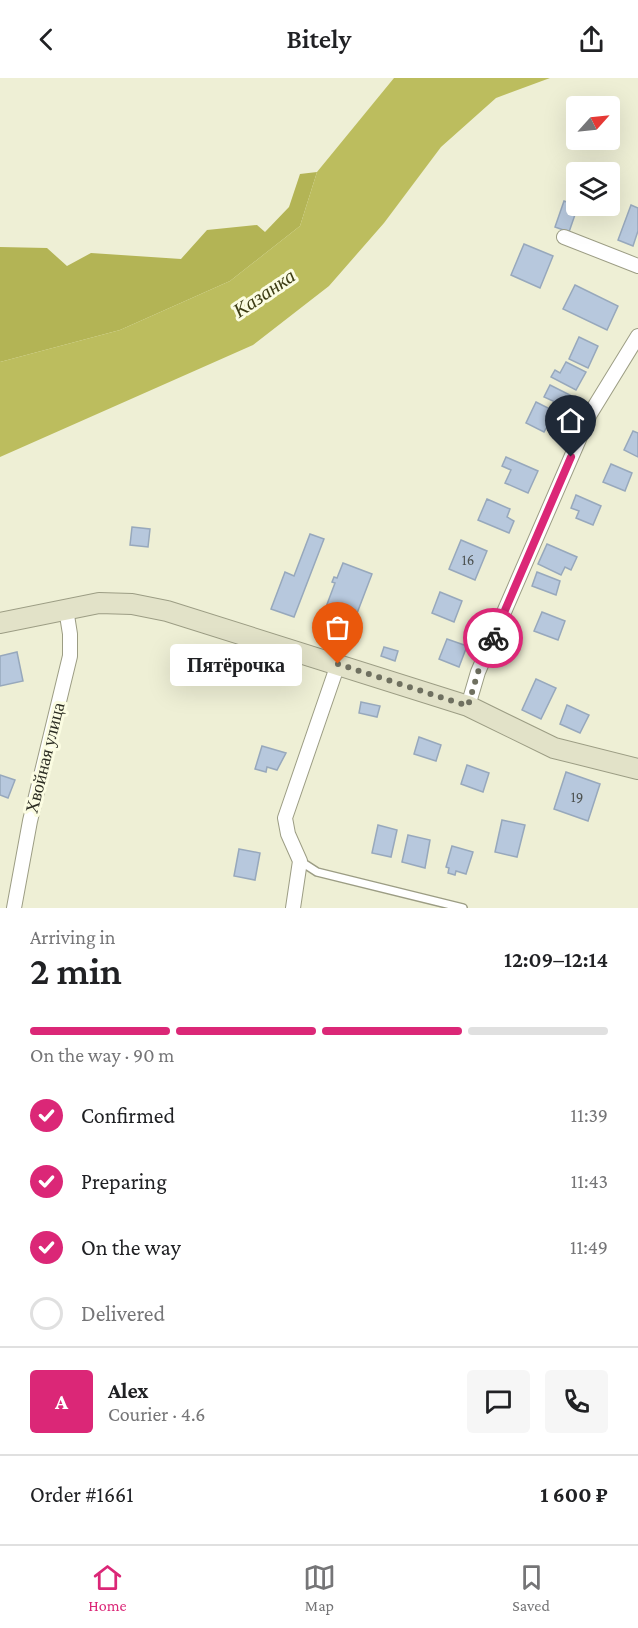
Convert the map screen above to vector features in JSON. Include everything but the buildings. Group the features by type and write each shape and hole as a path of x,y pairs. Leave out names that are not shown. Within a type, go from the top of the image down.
{"street":[{"path":"564,237 638,266"},
{"path":"468,706 478,672 590,414 638,336"},
{"path":"0,623 99,603 132,604 177,614 468,706 554,748 638,769"},
{"name":"Хвойная улица","path":"14,908 30,821 70,656 70,634 66,609"},
{"path":"293,908 300,861 288,834 285,819 338,664"}],"lane":[{"path":"300,861 317,872 463,908"}],"shaded area":[{"path":"317,172 300,226 230,281 120,330 0,362 0,247 47,248 67,266 91,253 181,259 207,230 257,225 265,232 289,207 300,174"}],"water":[{"name":"Казанка","path":"394,78 550,78 496,98 441,147 384,223 329,286 253,345 0,457 0,362 120,330 230,281 300,226 317,172"}],"way so far":[{"path":"338,664 468,706 478,672 493,638"}],"place":[{"name":"Пятёрочка","path":"338,664"}],"route":[{"path":"493,638 571,457"}]}
